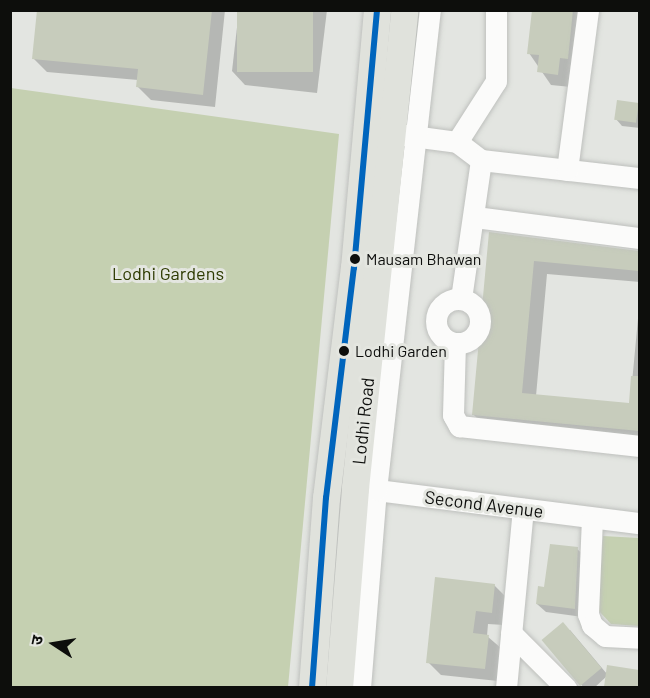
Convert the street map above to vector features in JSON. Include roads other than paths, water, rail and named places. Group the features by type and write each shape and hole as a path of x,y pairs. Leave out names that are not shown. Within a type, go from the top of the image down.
{"main road":[{"name":"Lodhi Road","path":"312,687 328,484 354,268 377,10"},
{"name":"Lodhi Road","path":"339,687 366,489 404,135 404,10"}],"street":[{"path":"430,10 404,135 457,142 481,160 639,178"},
{"path":"457,142 496,81 496,10"},
{"path":"567,170 588,10"},
{"path":"461,299 476,217 481,160"},
{"path":"476,217 639,238"},
{"path":"461,299 474,306 479,328 470,340 455,343 442,338 436,318 446,302 461,299"},
{"path":"455,343 453,415 459,426 639,446"},
{"name":"Second Avenue","path":"328,484 639,523"},
{"path":"360,687 366,489"},
{"path":"506,687 523,509"},
{"path":"592,518 588,614 592,625 605,636 639,638"},
{"path":"512,633 566,687"}],"place":[{"name":"Mausam Bhawan","path":"355,259"},
{"name":"Lodhi Garden","path":"344,351"}],"park label":[{"name":"Lodhi Gardens","path":"168,273"}]}
